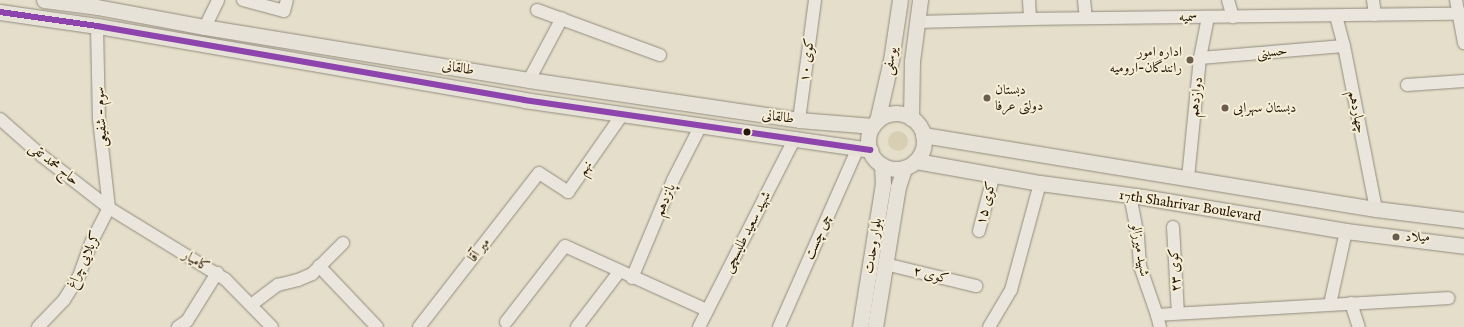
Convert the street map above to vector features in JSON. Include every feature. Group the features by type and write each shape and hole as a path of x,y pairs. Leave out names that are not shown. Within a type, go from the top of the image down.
{"main road":[{"name":"طالقانی","path":"44,0 97,4 205,27 529,80 799,120 875,123"},
{"name":"یوسفی","path":"875,123 891,60 900,0"},
{"name":"یوسفی","path":"911,118 912,60 920,0"},
{"path":"97,4 97,26"},
{"name":"طالقانی","path":"0,12 97,26 524,100 864,149"},
{"path":"891,60 912,60"},
{"path":"890,114 905,115 911,118 917,123 923,136 924,145 910,164 893,169 882,165 864,149 875,123 890,114"},
{"name":"17th Shahrivar Boulevard","path":"923,136 1376,209 1464,220"},
{"name":"17th Shahrivar Boulevard","path":"910,164 994,174 1040,183 1136,196 1346,231 1464,246"},
{"name":"بلوار وحدت","path":"875,327 898,187 910,164"},
{"name":"بلوار وحدت","path":"860,327 883,184 882,165"},
{"path":"1136,196 1146,171"}],"street":[{"path":"205,27 218,0"},
{"path":"243,0 284,11 287,0"},
{"name":"کوی ۱۰","path":"799,120 815,0"},
{"path":"1029,0 1030,18"},
{"path":"1084,0 1086,18"},
{"path":"1228,0 1233,16"},
{"path":"1373,0 1375,15"},
{"path":"1456,0 1462,14 1464,43"},
{"path":"537,10 660,55"},
{"name":"سمیه","path":"916,22 1030,18 1462,14"},
{"name":"چهاردهم","path":"1336,16 1344,46 1376,209"},
{"name":"دوازدهم","path":"1188,178 1200,58 1208,17"},
{"path":"529,80 562,18"},
{"name":"سوم - شفیعی","path":"97,26 99,119 109,208"},
{"name":"حسینی","path":"1200,58 1344,46"},
{"path":"1407,85 1464,81"},
{"name":"نهم","path":"539,174 568,192 622,114"},
{"name":"حاج محمد تقی","path":"0,119 42,156 109,208"},
{"name":"پانزدهم","path":"632,278 673,180 701,125"},
{"name":"شهید سعید طلیسچی","path":"699,327 795,138"},
{"name":"چی چست","path":"779,327 864,149"},
{"name":"میر آقا","path":"419,327 539,174"},
{"name":"کوی ۱۵","path":"979,231 994,174"},
{"path":"989,327 1011,290 1040,183"},
{"name":"شهید میرزالو","path":"1136,196 1140,266 1159,321"},
{"name":"کامیار","path":"109,208 225,279 272,327"},
{"name":"کربلایی چراغ","path":"38,327 64,300 79,276 91,243 109,208"},
{"name":"کوی ۲۳","path":"1173,227 1178,313"},
{"path":"1330,304 1346,231"},
{"path":"251,305 278,285 298,280 312,274 343,243"},
{"path":"506,322 565,246 632,278 707,310"},
{"name":"کوی ۲","path":"885,264 976,286"},
{"path":"319,266 377,327"},
{"path":"577,327 619,272"},
{"path":"178,327 187,321 216,273"},
{"path":"1159,321 1178,313 1449,298"},
{"path":"1351,303 1359,327"}],"shaded area":[{"path":"894,131 902,131 908,137 908,145 902,151 894,151 888,145 888,137"}],"transit line":[{"path":"0,12 97,26 524,100 870,150"}],"place":[{"name":"اداره امور رانندگان-ارومیه","path":"1190,60"},
{"name":"دبستان دولتی عرفا","path":"987,98"},
{"name":"دبستان سهرابی","path":"1225,108"},
{"name":"میلاد","path":"1396,237"}]}
